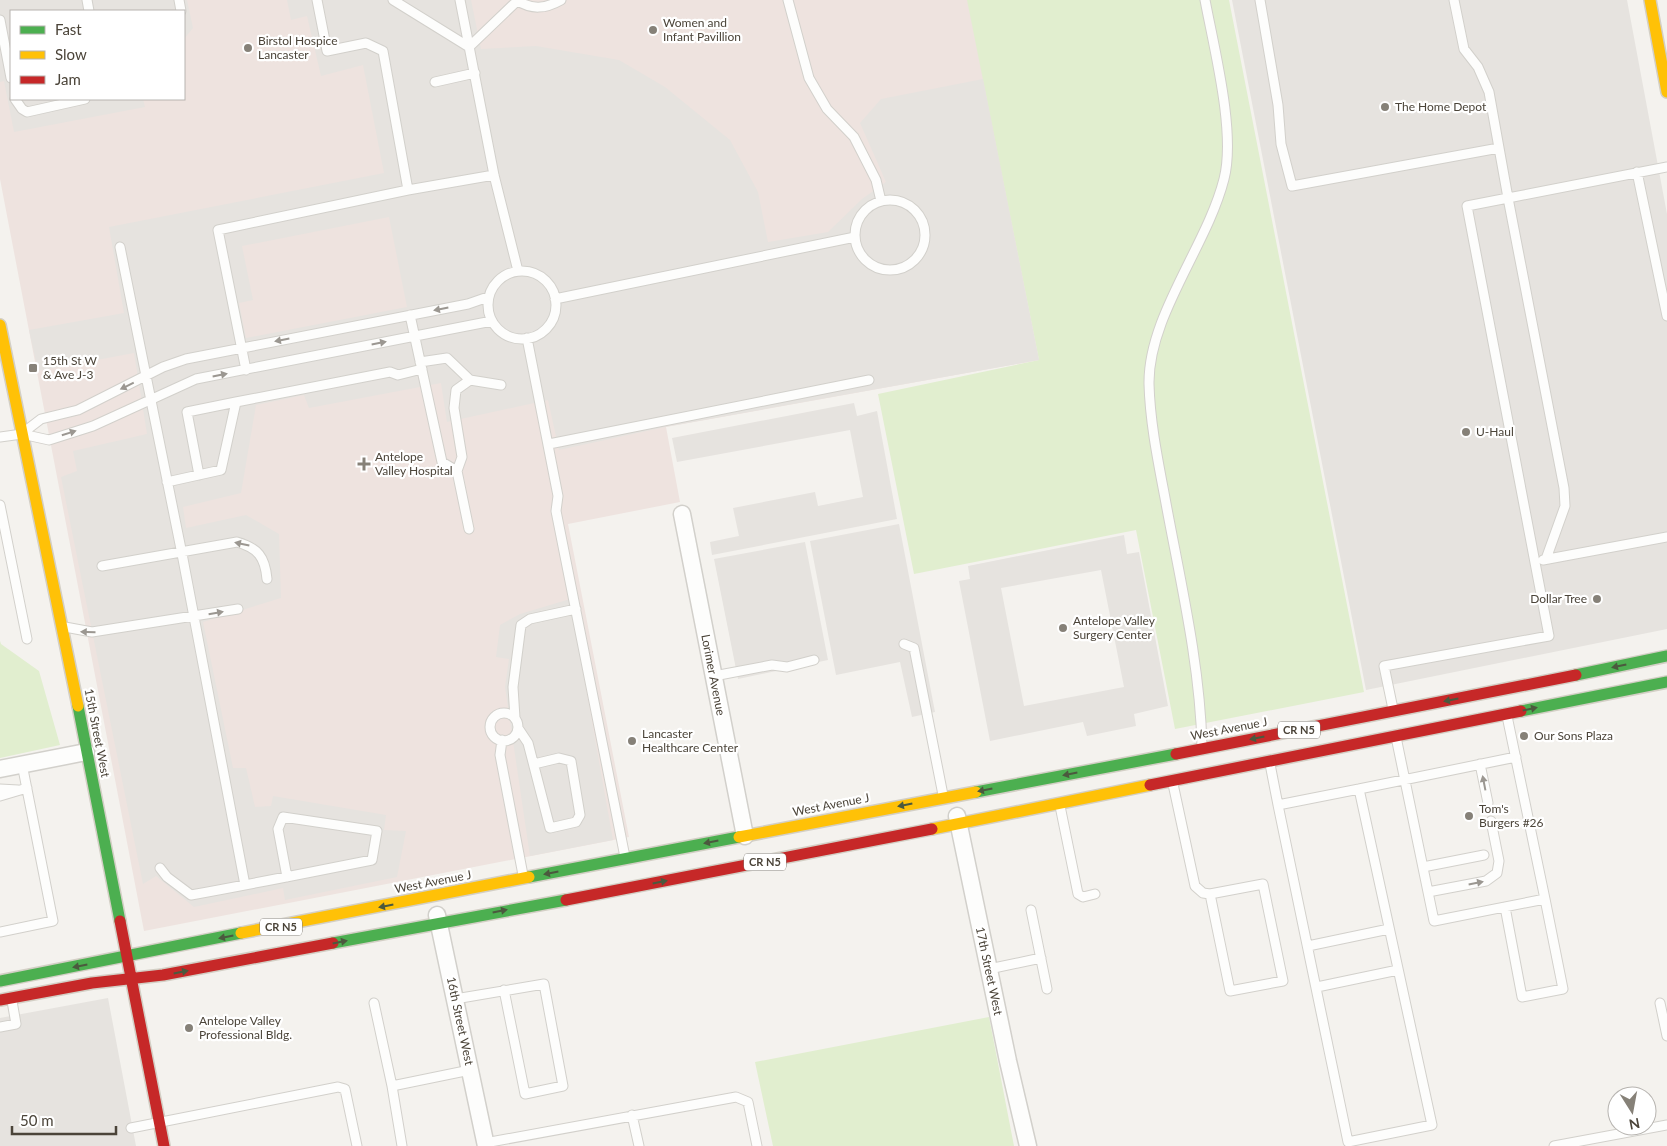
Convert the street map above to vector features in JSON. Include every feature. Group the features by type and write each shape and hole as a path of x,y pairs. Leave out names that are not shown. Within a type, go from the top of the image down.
{"main road":[{"path":"1650,0 1667,92"},
{"name":"15th Street West","path":"0,325 133,980 164,1146"},
{"name":"West Avenue J","path":"0,981 625,858 1394,712 1667,656"},
{"name":"CR N5","path":"6,999 92,983 133,980 751,865 1667,682"},
{"path":"1396,737 1412,719 1520,697 1531,684"},
{"path":"1290,758 1301,741 1377,726 1394,712"},
{"path":"824,833 845,816"},
{"path":"732,852 745,836"},
{"path":"751,865 760,852"},
{"path":"630,888 641,875"}],"street":[{"name":"Lorimer Avenue","path":"682,514 745,836"},
{"path":"0,769 86,752"},
{"name":"17th Street West","path":"948,797 958,823 1028,1146"},
{"name":"16th Street West","path":"433,896 486,1145"}],"lane":[{"path":"317,0 327,50 366,43 383,51 408,190"},
{"path":"393,0 470,47"},
{"path":"460,0 494,175 518,271"},
{"path":"470,47 517,0 527,6 539,8 551,6 561,0"},
{"path":"788,0 809,78 827,109 854,137 876,180 881,201"},
{"path":"1202,748 1201,718 1193,651 1154,436 1149,382 1158,328 1201,241 1224,178 1228,140 1205,0"},
{"path":"1260,0 1278,105 1280,144 1292,186 1499,148"},
{"path":"1454,0 1464,49 1478,67 1489,92 1564,488 1564,506 1546,559"},
{"path":"0,20 10,73"},
{"path":"435,82 475,73"},
{"path":"15,100 27,112 81,100"},
{"path":"1394,712 1384,666 1549,636 1467,206 1667,167"},
{"path":"1637,172 1667,316"},
{"path":"246,370 218,230 408,190 494,175"},
{"path":"890,200 906,204 918,215 922,222 925,238 919,254 914,260 899,268 881,268 866,260 857,245 856,229 862,214 867,208 881,201 890,200"},
{"path":"555,299 855,237"},
{"path":"120,247 182,552 245,885"},
{"path":"518,271 534,274 542,278 548,284 555,299 556,308 550,324 538,335 528,338 509,336 496,328 489,314 488,297 496,283 502,277 518,271"},
{"path":"22,434 41,419 78,410 186,359 410,315 488,297"},
{"path":"410,315 442,462 457,471"},
{"path":"0,437 22,434 49,440 93,426 196,379 492,321"},
{"path":"528,338 558,496 556,511 625,858"},
{"path":"199,475 187,412 390,372 398,375 447,358 470,380 501,385"},
{"path":"469,529 457,471 462,457 454,408 456,390 470,380"},
{"path":"548,444 869,380"},
{"path":"168,482 221,470 236,402"},
{"path":"0,505 27,639"},
{"path":"1536,561 1667,537"},
{"path":"102,566 237,542 251,546 262,555 267,579"},
{"path":"62,627 92,632 114,630 238,609"},
{"path":"534,764 559,758 571,762 580,815 576,822 550,828 528,743 518,728 515,718 513,687 521,625 530,618 576,609"},
{"path":"904,644 914,648 948,797"},
{"path":"714,676 772,666 787,667 814,660"},
{"path":"502,740 492,732 492,720 503,713 515,718"},
{"path":"1504,907 1522,997 1563,990 1507,714"},
{"path":"502,740 514,736 518,728"},
{"path":"1396,737 1434,922 1545,898"},
{"path":"502,740 500,755 523,878"},
{"path":"1278,805 1516,757"},
{"path":"1270,762 1348,1142 1432,1125 1359,790"},
{"path":"0,932 53,921 22,789 22,764"},
{"path":"1480,764 1488,803"},
{"path":"1172,781 1194,886 1203,893 1210,894 1263,884 1283,981 1230,991 1210,894"},
{"path":"0,789 22,789"},
{"path":"0,796 22,789"},
{"path":"1060,803 1078,894 1083,897 1095,894"},
{"path":"160,868 168,877 191,895 287,877 372,860 377,832 283,817 278,829 287,877"},
{"path":"1428,892 1486,882 1497,873 1499,861 1491,821"},
{"path":"1423,867 1484,855"},
{"path":"1031,910 1047,989"},
{"path":"1308,946 1389,929"},
{"path":"989,969 1041,958"},
{"path":"1317,987 1398,970"},
{"path":"455,999 504,990 544,984 563,1086 525,1094 504,990"},
{"path":"0,1027 16,1024 6,999"},
{"path":"1660,1002 1667,1036"},
{"path":"374,1003 392,1086 402,1146"},
{"path":"392,1086 470,1070"},
{"path":"131,1128 338,1087 345,1089 357,1146"},
{"path":"486,1145 530,1141 632,1115 736,1097 748,1102 757,1146"},
{"path":"632,1115 640,1146"},
{"path":"1554,1146 1667,1125"}],"shaded area":[{"name":"Antelope Valley Hospital","path":"0,0 968,0 1039,360 666,427 680,502 568,524 629,837 144,931 0,179"},
{"path":"0,0 187,0 193,28 185,38 185,10 10,10 10,100 143,100 145,107 14,132 4,81 0,82"},
{"path":"287,0 471,0 481,49 536,46 619,60 665,87 730,140 758,192 768,242 828,232 862,199 886,182 860,123 881,99 983,79 1039,360 665,427 559,450 548,400 447,422 441,383 309,408 304,395 256,405 241,493 183,507 186,528 246,515 279,534 281,598 203,622 233,768 246,768 255,807 271,806 273,796 386,815 384,830 406,831 397,877 285,900 283,888 194,907 156,876 143,884 61,477 77,471 73,451 147,434 134,353 38,371 29,330 124,313 109,227 384,173 363,65 321,76 307,16 291,20","holes":["389,217 407,307 246,338 239,303 253,300 242,246"]},
{"path":"1232,0 1627,0 1667,214 1667,629 1366,690"},
{"path":"854,403 857,416 877,411 897,519 712,555 710,542 739,536 733,508 815,492 818,506 863,497 850,430 677,462 672,438"},
{"path":"899,524 935,712 912,717 900,662 836,675 810,541"},
{"path":"1124,535 1127,554 1139,552 1168,706 1134,714 1136,726 1087,736 1083,722 990,741 959,581 970,579 968,566","holes":["1101,570 1124,687 1024,706 1001,588"]},
{"path":"805,542 828,660 738,679 714,559"},
{"path":"570,599 613,840 530,856 505,687 509,659 496,657 500,625 520,614"},
{"path":"108,998 136,1146 0,1146 0,1018"}],"green space":[{"path":"967,0 1229,0 1364,692 1175,729 1136,530 914,574 878,394 1039,360"},
{"path":"0,641 1,644 39,671 60,745 0,758"},
{"path":"989,1017 1014,1146 773,1146 755,1062"}],"traffic: fast":[{"path":"1576,675 1667,656"},
{"path":"1521,711 1667,682"},
{"path":"78,706 120,921"},
{"path":"976,792 1176,754"},
{"path":"529,877 739,837"},
{"path":"333,943 566,900"},
{"path":"0,981 241,933"}],"traffic: slow":[{"path":"1650,0 1667,92"},
{"path":"0,325 78,706"},
{"path":"932,829 1150,785"},
{"path":"739,837 976,792"},
{"path":"241,933 529,877"}],"traffic: jam":[{"path":"1176,754 1576,675"},
{"path":"1150,785 1521,711"},
{"path":"566,900 932,829"},
{"path":"120,921 164,1146"},
{"path":"0,1000 92,983 163,975 333,943"}],"place":[{"name":"Women and Infant Pavillion","path":"653,30"},
{"name":"Birstol Hospice Lancaster","path":"248,48"},
{"name":"The Home Depot","path":"1385,107"},
{"name":"15th St W & Ave J-3","path":"33,368"},
{"name":"U-Haul","path":"1466,432"},
{"name":"Antelope Valley Hospital","path":"364,464"},
{"name":"Dollar Tree","path":"1597,599"},
{"name":"Antelope Valley Surgery Center","path":"1063,628"},
{"name":"Our Sons Plaza","path":"1524,736"},
{"name":"Lancaster Healthcare Center","path":"632,741"},
{"name":"Tom's Burgers #26","path":"1469,816"},
{"name":"Antelope Valley Professional Bldg.","path":"189,1028"}]}
